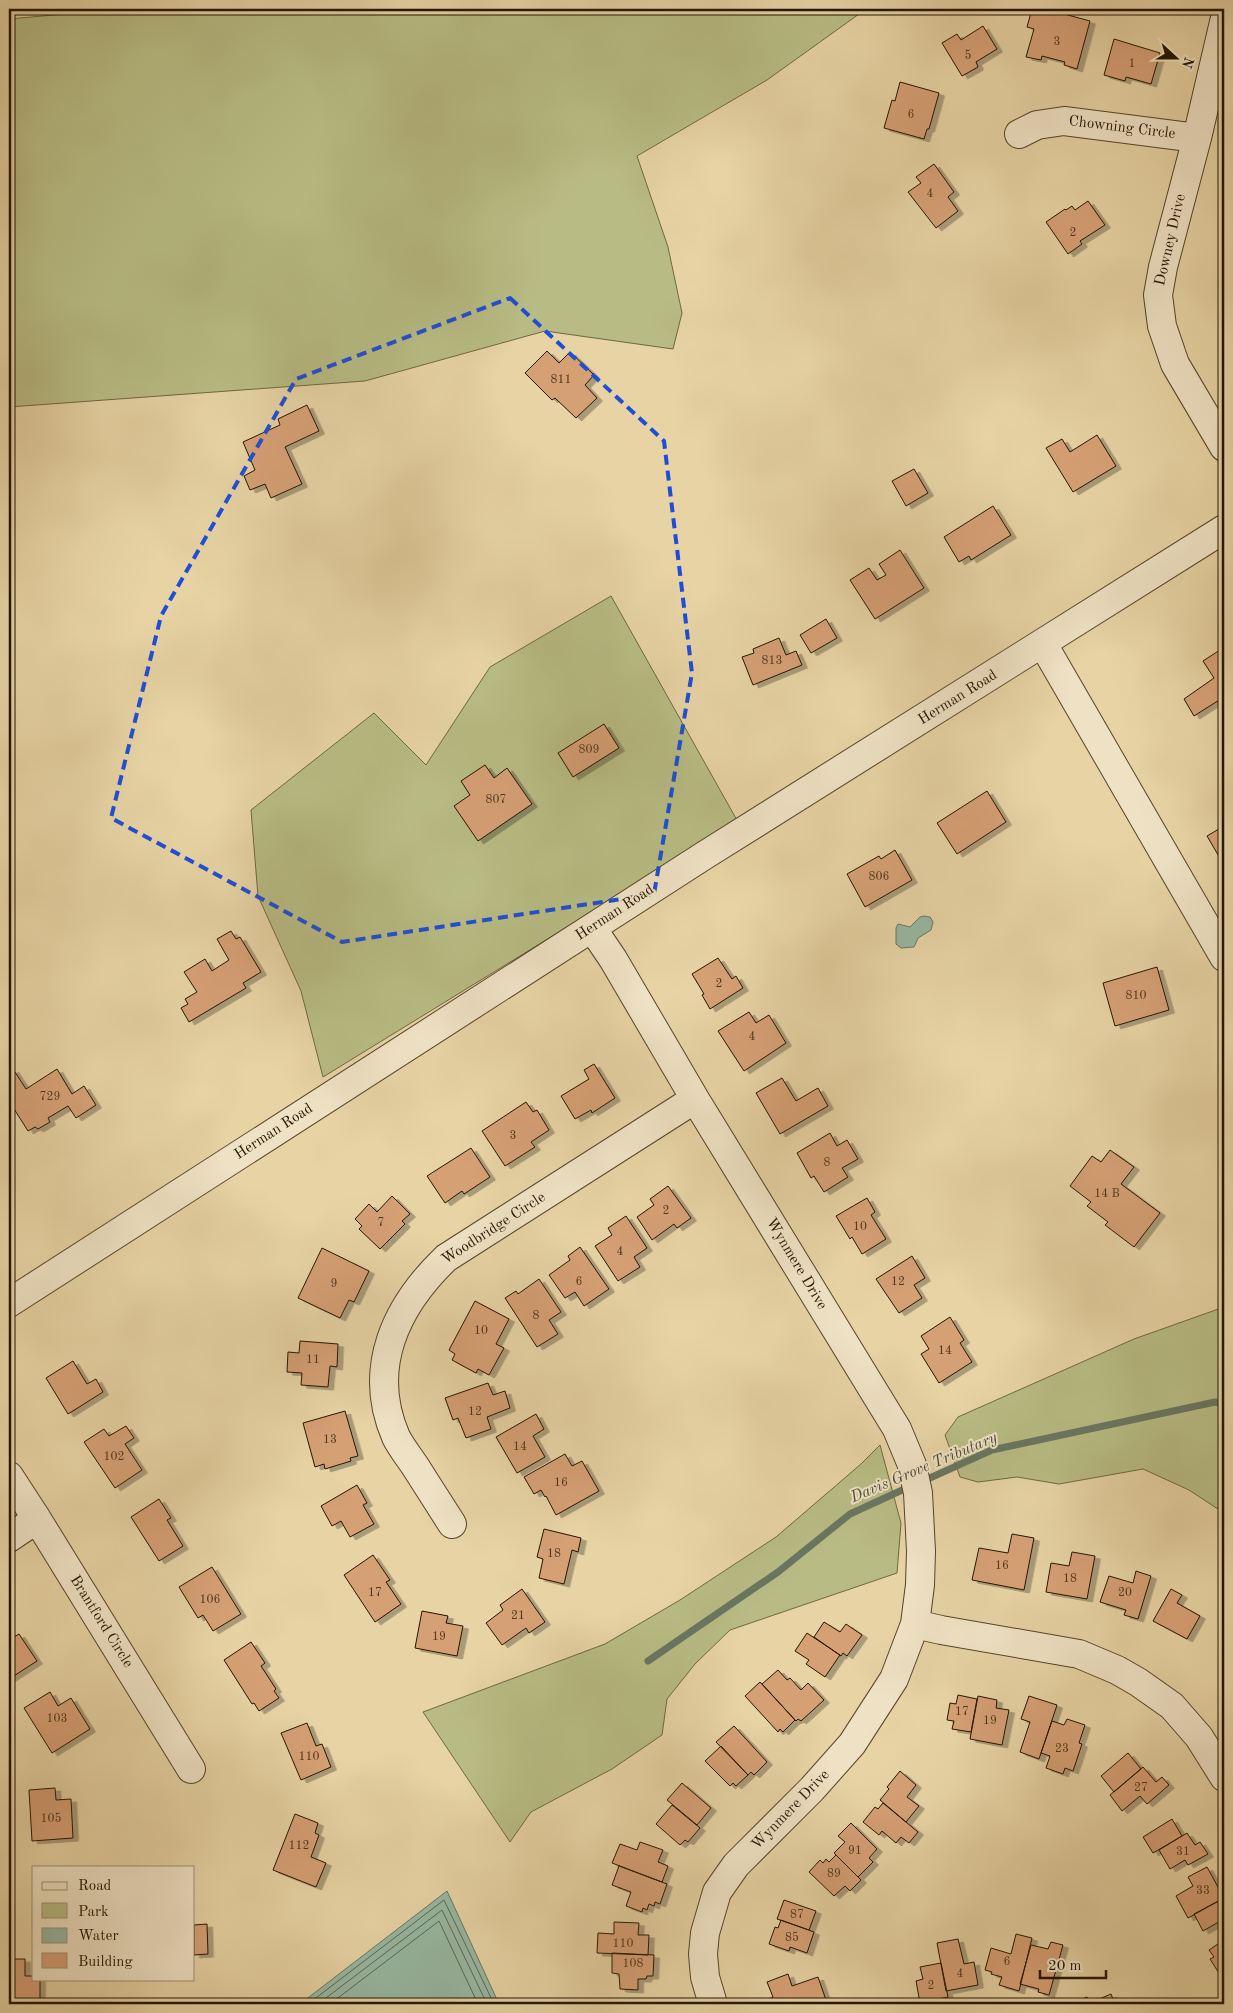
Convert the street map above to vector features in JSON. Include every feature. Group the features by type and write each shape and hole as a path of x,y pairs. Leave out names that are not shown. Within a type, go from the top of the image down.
{"street":[{"name":"Downey Drive","path":"1224,22 1197,138 1163,267 1158,295 1162,326 1175,364 1224,447"},
{"name":"Chowning Circle","path":"1019,134 1037,125 1064,121 1197,138"},
{"name":"Herman Road","path":"9,1303 592,928 1224,529"},
{"path":"1043,644 1224,957"},
{"name":"Wynmere Drive","path":"592,928 613,959 695,1099 897,1429 902,1438 916,1483 921,1551 918,1599 915,1624 894,1679 876,1710 852,1744 812,1789 736,1865 717,1892 705,1933 703,1954 705,1976 713,2004"},
{"name":"Woodbridge Circle","path":"452,1524 396,1438 388,1410 384,1386 386,1357 393,1332 404,1309 428,1276 446,1258 695,1099"},
{"name":"Brantford Circle","path":"9,1476 191,1769"},
{"path":"9,1538 37,1519"},
{"path":"915,1624 1079,1654 1117,1670 1138,1682 1179,1713 1198,1737 1224,1777"}],"highlighted area":[{"path":"510,298 664,441 692,673 654,894 342,942 111,818 161,616 296,379"}],"green space":[{"path":"121,9 866,9 767,80 637,156 668,247 682,313 673,349 545,331 365,381 9,407 9,19"},
{"path":"611,596 738,822 323,1077 301,991 258,896 251,810 374,713 426,765 490,667"},
{"path":"1224,1307 1224,1513 1189,1490 1143,1469 1059,1484 1017,1477 978,1482 960,1477 945,1435 958,1417 1134,1339"},
{"path":"880,1445 901,1523 897,1573 730,1630 695,1664 667,1699 662,1735 612,1769 531,1812 510,1842 423,1712 605,1644 680,1600 776,1537 861,1464"}],"water":[{"path":"920,917 930,917 933,922 931,930 918,938 914,947 901,948 896,944 896,928 898,924 910,927"},
{"path":"447,1891 499,2004 300,2004"}],"building":[{"path":"1032,9 1046,9 1090,21 1077,69 1064,65 1065,62 1042,56 1041,60 1026,57 1034,29 1027,27"},
{"path":"983,26 997,49 976,62 978,67 962,76 942,43 957,34 961,40"},
{"path":"1114,39 1160,53 1151,84 1126,77 1125,81 1104,75"},
{"path":"900,82 939,93 929,129 927,129 924,139 884,128 892,100 895,101"},
{"path":"934,164 954,192 948,197 958,211 936,228 908,192 921,183 916,177"},
{"path":"1088,201 1105,225 1080,241 1082,244 1068,254 1046,222 1065,209 1072,206 1075,210"},
{"path":"547,351 559,363 570,352 594,375 585,385 597,398 576,418 555,398 552,400 525,373"},
{"path":"307,405 319,431 285,447 302,484 271,498 265,484 250,490 244,476 255,470 243,442 280,425 278,419"},
{"path":"1097,435 1116,466 1073,492 1046,448 1062,439 1070,452"},
{"path":"914,469 928,493 906,506 892,481"},
{"path":"993,506 1011,535 971,560 969,556 959,562 944,537"},
{"path":"900,550 924,588 875,619 850,580 869,568 877,580 886,575 879,564"},
{"path":"826,619 837,638 811,653 800,635"},
{"path":"779,638 786,655 796,651 802,665 753,685 742,657 754,653 753,649"},
{"path":"1223,648 1224,697 1194,716 1184,699 1214,678 1203,661"},
{"path":"604,724 619,748 573,777 558,753"},
{"path":"485,765 494,778 507,768 532,804 478,841 454,806 470,795 461,781"},
{"path":"987,791 1006,822 957,854 937,823"},
{"path":"1224,826 1224,865 1207,836"},
{"path":"895,850 912,880 865,907 847,874 879,856 881,859"},
{"path":"231,931 236,939 240,937 261,972 243,983 246,988 189,1022 181,1008 188,1004 185,999 197,992 184,972 205,959 212,971 229,960 217,939"},
{"path":"718,958 732,979 736,976 743,988 710,1009 702,995 704,994 692,974"},
{"path":"1157,967 1169,1010 1115,1026 1103,983"},
{"path":"749,1012 756,1023 769,1015 786,1043 744,1071 718,1031"},
{"path":"594,1064 615,1098 592,1113 591,1110 575,1119 561,1096 589,1079 584,1070"},
{"path":"13,1069 26,1089 57,1069 72,1094 84,1086 96,1105 76,1118 68,1106 48,1118 50,1122 38,1129 35,1127 28,1131 9,1101 9,1072"},
{"path":"782,1078 796,1101 818,1088 828,1106 780,1134 756,1093"},
{"path":"526,1102 533,1112 537,1110 549,1130 531,1142 535,1147 505,1166 482,1131"},
{"path":"830,1133 837,1146 847,1140 858,1159 842,1168 848,1177 824,1192 814,1176 811,1178 797,1153"},
{"path":"471,1148 490,1177 464,1194 462,1191 445,1203 427,1176"},
{"path":"1110,1150 1134,1167 1121,1184 1160,1213 1134,1247 1105,1225 1108,1222 1087,1206 1091,1202 1070,1186 1092,1156 1101,1162"},
{"path":"668,1186 691,1218 677,1228 674,1224 652,1240 637,1217 654,1205 650,1199"},
{"path":"392,1196 410,1214 402,1221 405,1224 380,1249 359,1229 362,1226 355,1219 369,1204 377,1212"},
{"path":"867,1198 875,1212 871,1215 886,1239 862,1254 836,1216"},
{"path":"626,1216 647,1248 634,1257 640,1267 618,1281 595,1246 612,1235 608,1228"},
{"path":"580,1247 609,1289 584,1306 575,1292 565,1298 549,1275 570,1260 568,1256"},
{"path":"322,1248 369,1271 354,1302 349,1300 340,1318 298,1298"},
{"path":"912,1256 925,1278 914,1285 922,1298 899,1313 876,1279"},
{"path":"539,1279 561,1312 549,1320 558,1334 537,1347 505,1298 516,1291 518,1294"},
{"path":"475,1301 509,1319 496,1344 504,1348 489,1375 478,1369 476,1373 452,1360 455,1354 449,1350"},
{"path":"950,1317 964,1340 960,1343 972,1362 939,1383 921,1354 929,1349 921,1336"},
{"path":"300,1341 338,1344 337,1367 330,1366 328,1387 301,1385 302,1373 287,1372 288,1352 299,1353"},
{"path":"73,1361 87,1384 96,1379 103,1392 68,1414 46,1378"},
{"path":"488,1383 493,1395 505,1391 510,1408 487,1417 491,1429 466,1438 458,1418 453,1420 445,1398"},
{"path":"345,1411 358,1456 350,1458 351,1461 325,1469 324,1464 315,1467 303,1423"},
{"path":"536,1414 544,1429 533,1436 545,1457 517,1473 496,1437"},
{"path":"126,1426 134,1438 125,1444 142,1470 115,1488 84,1442 104,1429 109,1436"},
{"path":"565,1454 572,1466 582,1461 599,1491 556,1515 541,1490 534,1494 524,1477"},
{"path":"357,1485 367,1503 363,1505 374,1524 350,1537 341,1521 332,1526 321,1506"},
{"path":"159,1499 171,1518 167,1520 183,1546 159,1561 131,1517"},
{"path":"544,1529 581,1538 578,1552 572,1550 564,1584 539,1578 543,1559 537,1557"},
{"path":"1012,1534 1034,1538 1024,1590 972,1580 979,1548 1008,1553"},
{"path":"1072,1552 1095,1556 1087,1599 1046,1592 1051,1563 1069,1566"},
{"path":"373,1555 390,1580 386,1582 401,1604 375,1622 344,1575"},
{"path":"212,1567 241,1614 213,1631 203,1615 198,1618 179,1587"},
{"path":"1136,1571 1151,1576 1138,1619 1124,1615 1126,1610 1100,1602 1109,1576 1133,1583"},
{"path":"522,1589 545,1622 529,1633 526,1628 502,1645 486,1623 503,1610 500,1605"},
{"path":"1171,1589 1182,1595 1177,1603 1200,1616 1187,1639 1153,1621"},
{"path":"422,1611 448,1616 446,1623 463,1626 457,1656 415,1648"},
{"path":"824,1622 840,1632 846,1624 862,1635 847,1656 843,1653 841,1656 814,1637"},
{"path":"807,1633 840,1655 825,1677 806,1664 809,1660 795,1651"},
{"path":"19,1634 37,1661 9,1679 9,1640"},
{"path":"251,1642 265,1663 261,1666 276,1689 274,1691 279,1698 259,1711 254,1703 252,1704 224,1660"},
{"path":"778,1670 787,1680 790,1678 801,1690 808,1683 824,1700 801,1721 798,1719 796,1721 762,1684"},
{"path":"760,1682 795,1720 783,1732 780,1729 778,1732 745,1696"},
{"path":"50,1692 58,1706 71,1698 90,1729 52,1753 24,1708"},
{"path":"958,1695 977,1699 971,1732 952,1729 954,1721 947,1720 950,1703 956,1704"},
{"path":"978,1696 997,1700 996,1708 1009,1710 1002,1745 970,1739"},
{"path":"1029,1696 1057,1705 1039,1759 1020,1752 1030,1722 1021,1719"},
{"path":"1067,1719 1085,1725 1079,1743 1082,1744 1073,1771 1065,1768 1063,1774 1046,1768 1050,1756 1041,1753 1052,1721 1064,1725"},
{"path":"307,1723 316,1746 322,1744 331,1767 301,1780 281,1733"},
{"path":"734,1726 767,1762 754,1775 751,1772 748,1775 716,1742"},
{"path":"721,1746 748,1775 736,1786 733,1783 730,1786 705,1761"},
{"path":"1128,1753 1141,1769 1114,1792 1101,1776"},
{"path":"1143,1767 1156,1782 1162,1777 1169,1785 1147,1804 1140,1796 1122,1811 1110,1795"},
{"path":"900,1771 916,1785 907,1797 919,1806 906,1822 880,1800 889,1789 887,1787"},
{"path":"682,1783 711,1808 697,1825 667,1800"},
{"path":"55,1788 56,1800 71,1799 73,1838 32,1841 29,1790"},
{"path":"883,1803 918,1832 909,1843 901,1837 896,1843 882,1831 879,1835 863,1822 875,1807 878,1809"},
{"path":"672,1805 700,1828 688,1842 685,1840 680,1845 656,1824"},
{"path":"295,1814 318,1823 315,1833 319,1835 311,1857 326,1863 316,1887 273,1870"},
{"path":"1172,1819 1182,1836 1153,1853 1143,1837"},
{"path":"851,1823 877,1849 869,1858 873,1862 858,1877 834,1853 845,1842 838,1836"},
{"path":"1187,1833 1195,1845 1200,1842 1208,1854 1188,1865 1185,1860 1170,1869 1159,1850"},
{"path":"640,1842 663,1850 658,1862 668,1866 662,1882 612,1863 620,1844 637,1850"},
{"path":"836,1855 861,1880 850,1891 845,1886 834,1896 809,1872 820,1860 823,1863 826,1859 829,1862"},
{"path":"619,1866 667,1884 660,1904 655,1902 654,1906 649,1904 647,1910 643,1908 642,1912 626,1906 631,1892 612,1885"},
{"path":"1207,1867 1224,1898 1188,1918 1176,1896 1193,1886 1188,1877"},
{"path":"1224,1898 1224,1919 1203,1931 1194,1914"},
{"path":"784,1900 816,1911 809,1930 777,1919"},
{"path":"781,1920 814,1932 807,1953 790,1947 789,1951 769,1944 775,1927 778,1928"},
{"path":"614,1922 639,1923 638,1935 649,1935 648,1955 597,1953 598,1933 614,1934"},
{"path":"207,1924 208,1954 195,1955 195,1925"},
{"path":"1016,1934 1032,1938 1019,1991 999,1985 1002,1977 985,1970 991,1948 1011,1954"},
{"path":"958,1939 964,1964 974,1962 978,1985 946,1991 937,1943"},
{"path":"1224,1940 1224,1977 1222,1978 1210,1959 1214,1957 1209,1950"},
{"path":"1051,1942 1063,1945 1049,1995 1038,1992 1039,1989 1020,1984 1031,1945 1048,1949"},
{"path":"612,1953 654,1955 653,1976 647,1976 646,1979 638,1979 638,1990 620,1989 619,1974 612,1973"},
{"path":"9,1959 25,1959 25,1976 32,1976 32,1980 40,1980 40,2004 9,2004"},
{"path":"941,1963 948,1997 920,2003 916,1981 923,1979 920,1967"},
{"path":"788,1974 792,1986 818,1977 826,2000 814,2004 771,2004 769,1999 773,1997 767,1982"},
{"path":"1111,1994 1115,2004 1070,2004 1087,1997 1090,2003"},
{"path":"829,1999 831,2004 814,2004"}],"waterway":[{"name":"Davis Grove Tributary","path":"921,1482 992,1450 1215,1402 1224,1404"},
{"name":"Davis Grove Tributary","path":"648,1661 778,1572 850,1514 911,1486"}]}
